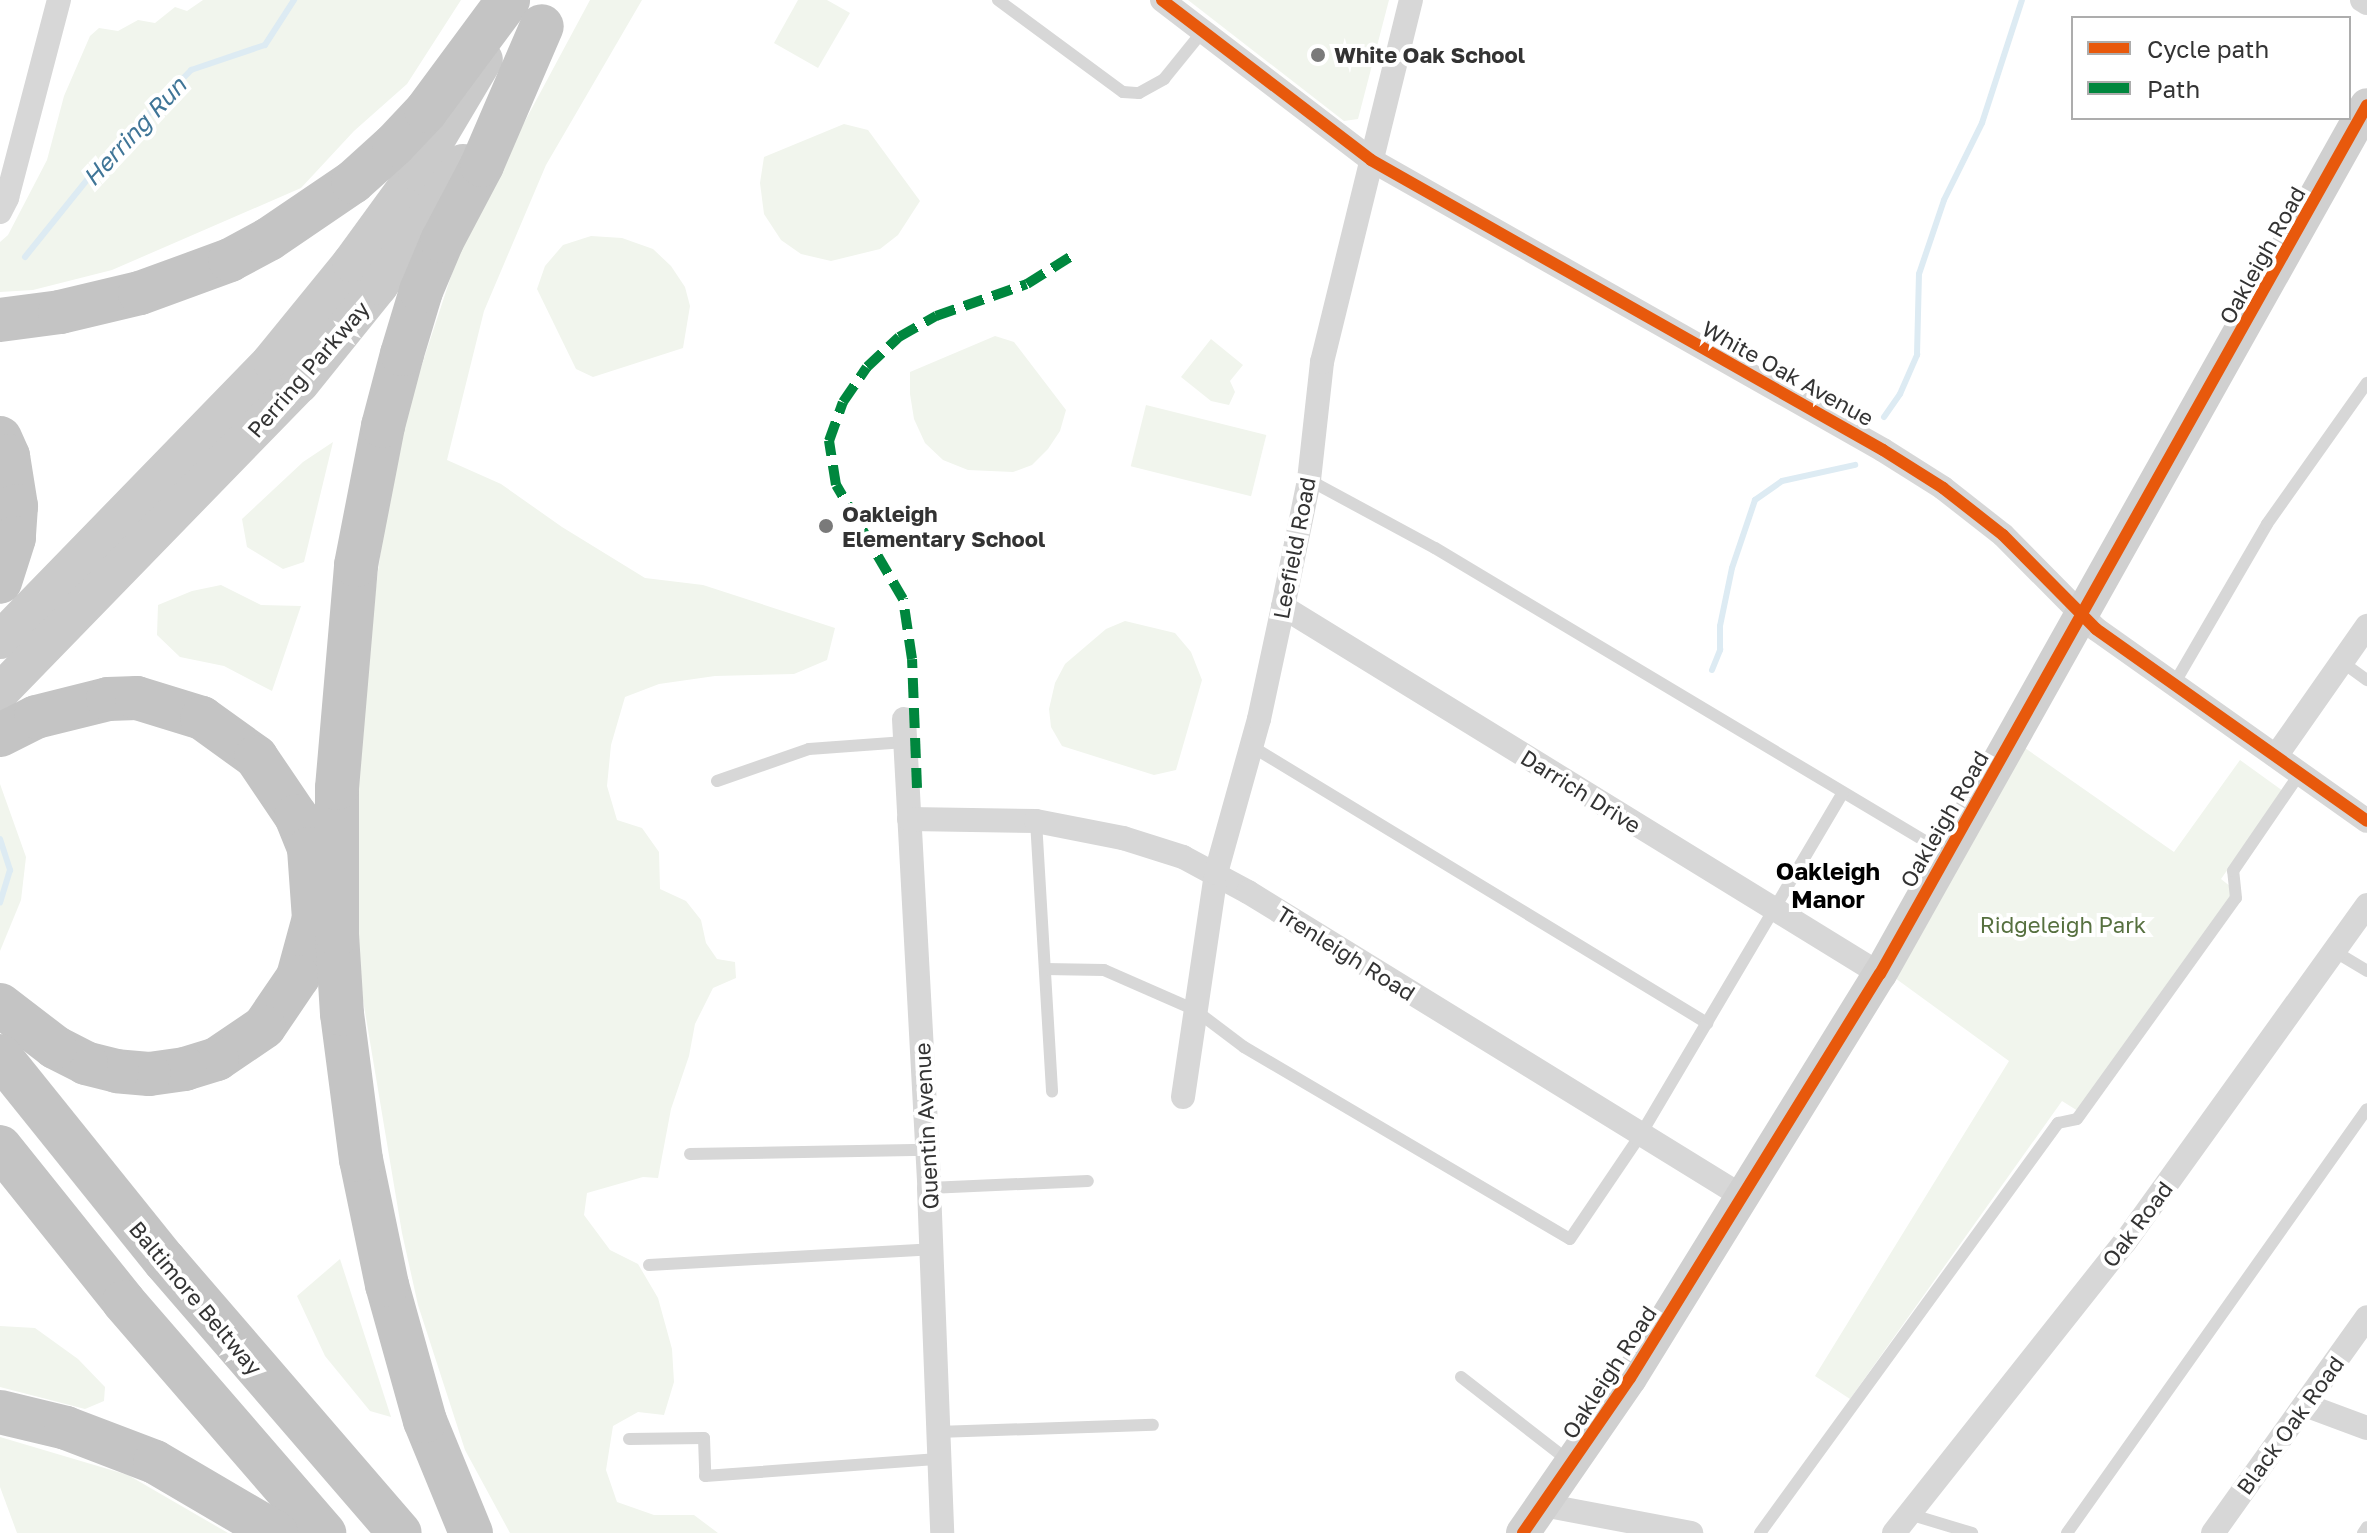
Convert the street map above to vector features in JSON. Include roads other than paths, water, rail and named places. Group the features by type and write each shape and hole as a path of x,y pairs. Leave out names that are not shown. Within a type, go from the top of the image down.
{"highway":[{"path":"0,320 60,312 140,293 230,260 269,239 353,182 394,145 426,111 508,0"},
{"path":"471,1533 425,1421 387,1285 361,1160 342,1014 336,888 337,788 356,565 383,426 421,291 442,241 482,165 537,9"},
{"path":"0,438 8,456 16,506 14,538 0,582"},
{"path":"0,735 36,717 108,699 137,698 202,718 256,757 276,782 296,816 309,849 314,902 308,946 298,977 281,1006 264,1027 217,1059 161,1072 117,1071 86,1063 55,1047 0,1005"},
{"name":"Baltimore Beltway","path":"0,1056 165,1261 400,1533"},
{"path":"0,1147 124,1302 324,1533"},
{"path":"0,1412 66,1428 155,1462 276,1533"}],"main road":[{"name":"Perring Parkway","path":"0,640 271,361 341,275 537,9"},
{"name":"Perring Parkway","path":"0,692 300,384 379,286 443,195 537,9"}],"street":[{"path":"0,212 7,198 59,0"},
{"name":"White Oak Avenue","path":"1162,0 1371,160 1914,469 2003,535 2096,629 2367,821"},
{"name":"Leefield Road","path":"1183,1097 1216,873 1251,746 1283,607 1309,480 1322,362 1411,0"},
{"name":"Oakleigh Road","path":"1523,1533 1573,1464 1745,1198 1880,974 2367,105"},
{"name":"Darrich Drive","path":"1283,607 1880,974"},
{"path":"2276,756 2367,626"},
{"name":"Quentin Avenue","path":"904,731 932,1249 942,1533"},
{"name":"Trenleigh Road","path":"909,819 1036,821 1123,838 1183,857 1216,873 1745,1198"},
{"name":"Oak Road","path":"1902,1524 2125,1242 2367,905"},
{"name":"Black Oak Road","path":"2213,1533 2367,1317"},
{"path":"2305,1405 2367,1428"},
{"path":"1543,1505 1691,1533"}],"lane":[{"path":"998,0 1123,92 1139,93 1164,79 1202,32"},
{"path":"2174,684 2267,524 2367,383"},
{"path":"1309,480 1435,548 1948,854"},
{"path":"2342,662 2367,680"},
{"path":"717,781 809,749 904,731"},
{"path":"1251,746 1707,1023"},
{"path":"1760,1533 2058,1123 2077,1119 2227,911 2236,898 2233,871 2300,773"},
{"path":"1045,969 1104,970 1195,1010 1244,1047 1570,1239 1641,1134 1843,793"},
{"path":"1036,821 1052,1092"},
{"path":"2334,951 2367,971"},
{"path":"2067,1533 2367,1109"},
{"path":"690,1154 927,1150"},
{"path":"929,1188 1088,1181"},
{"path":"649,1265 932,1249"},
{"path":"1461,1377 1573,1464"},
{"path":"937,1432 1153,1425"},
{"path":"629,1439 704,1438 705,1476 938,1459"},
{"path":"1902,1524 1972,1533"},
{"path":"2363,1533 2367,1527"}],"waterway":[{"name":"Herring Run","path":"25,257 103,160 191,70 265,45 294,0"},
{"path":"1884,417 1900,394 1917,355 1919,274 1944,200 1982,123 2022,0"},
{"path":"1712,670 1720,650 1720,626 1732,568 1755,500 1782,481 1855,465"},
{"name":"Herring Run","path":"0,839 10,870 0,903"}],"place":[{"name":"White Oak School","path":"1318,55"},
{"name":"Oakleigh Elementary School","path":"826,526"}],"district":[{"name":"Oakleigh Manor","path":"1828,885"}],"park label":[{"name":"Ridgeleigh Park","path":"2063,925"}]}
